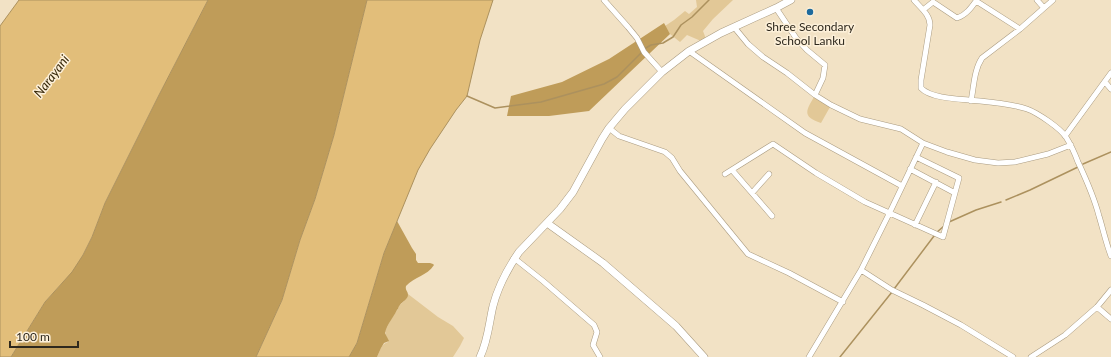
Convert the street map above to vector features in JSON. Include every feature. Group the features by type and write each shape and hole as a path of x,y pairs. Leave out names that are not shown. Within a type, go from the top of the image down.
{"street":[{"path":"604,0 628,27 650,60 662,72"},
{"path":"480,357 486,343 494,302 514,258 560,209 573,192 602,138 625,109 662,72 689,51 734,26 791,0"},
{"path":"914,0 928,17 930,26 920,80 921,88 926,92 939,96 1026,109 1041,117 1065,136 1071,145 1097,209 1105,241 1111,256"},
{"path":"1037,0 1044,8"},
{"path":"971,101 978,64 982,58 1020,29 1053,0"},
{"path":"923,10 934,1 957,18 961,17 967,12 977,1 1020,29"},
{"path":"776,8 796,38 807,50 825,65 823,78 815,95"},
{"path":"734,26 748,44 763,57 831,105 860,119 901,129 922,143 968,158 998,162 1015,162 1031,159 1071,145"},
{"path":"689,51 805,133 902,186"},
{"path":"1065,136 1111,73"},
{"path":"1105,82 1111,90"},
{"path":"609,128 619,136 665,152 748,254 789,273 843,302"},
{"path":"809,357 861,270 890,214 922,143"},
{"path":"725,174 773,144 816,173 865,202 944,237 959,178 916,157"},
{"path":"910,169 955,193"},
{"path":"732,170 772,216"},
{"path":"752,193 769,174"},
{"path":"915,225 936,182"},
{"path":"547,223 603,262 676,326 704,357"},
{"path":"514,258 594,325 596,332 593,345 600,357"},
{"path":"861,270 892,290 961,325 1013,357"},
{"path":"1031,357 1065,335 1096,307 1111,290"},
{"path":"1096,307 1111,319"}],"shaded area":[{"path":"208,0 367,0 334,135 315,199 300,240 282,300 256,357 11,357 45,302 63,282 83,255 92,237 105,203"},
{"path":"696,0 733,0 703,31 706,39 701,41 687,35 680,42 670,34 665,26 685,11 689,14 697,7"},
{"path":"664,23 670,34 589,111 549,116 507,116 511,96 562,82 609,59"},
{"path":"814,97 830,107 821,123 811,119 807,113"},
{"path":"397,221 416,254 416,260 418,263 430,263 434,265 428,272 413,280 406,286 408,296 399,306 387,327 385,333 389,341 384,343 377,357 349,357 357,343 384,253"},
{"path":"408,294 438,317 453,326 464,338 453,357 377,357 382,346 388,342 385,331 399,306 406,299"}],"water":[{"name":"Narayani","path":"19,0 208,0 105,203 92,237 83,255 72,272 45,302 11,357 0,357 0,26"},
{"path":"367,0 493,0 480,40 467,96 430,149 418,170 384,253 357,343 349,357 256,357 282,300 300,240 315,199 334,135"}],"waterway":[{"path":"644,49 651,45 663,43 673,37 681,25 692,17 709,0"},
{"path":"467,96 495,108 541,102 604,84 617,77 642,52"},
{"path":"1083,164 1111,152"},
{"path":"1006,200 1078,167"},
{"path":"949,222 976,210 1001,202"},
{"path":"936,233 944,226"},
{"path":"894,289 934,236"},
{"path":"840,357 892,292"}],"place":[{"name":"Shree Secondary School Lanku","path":"810,12"}]}
